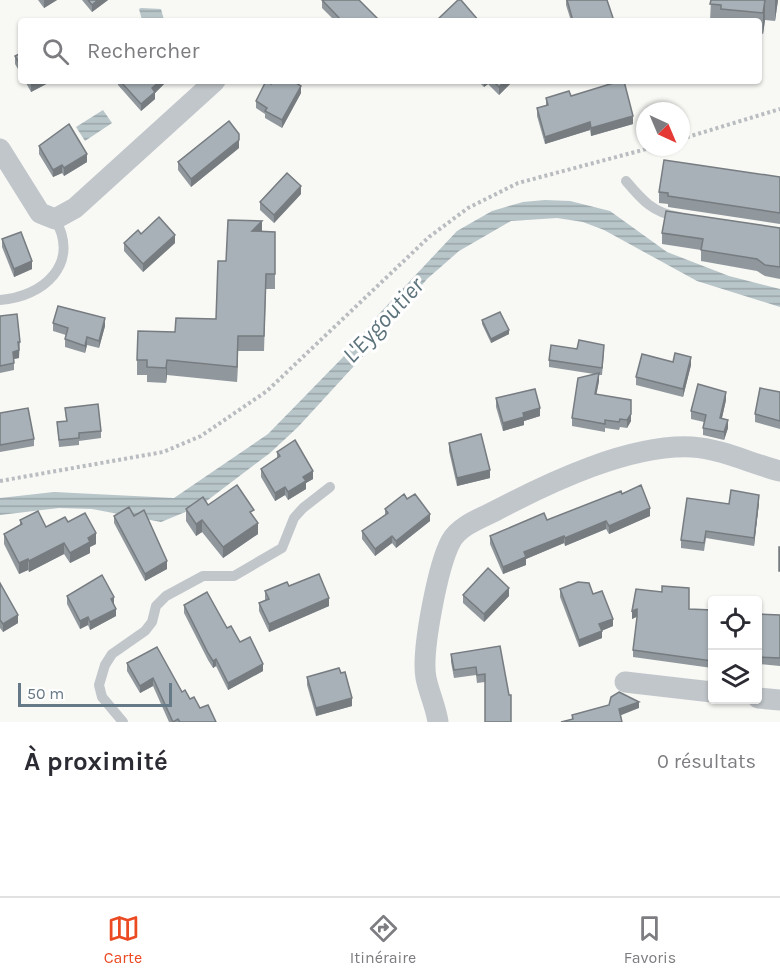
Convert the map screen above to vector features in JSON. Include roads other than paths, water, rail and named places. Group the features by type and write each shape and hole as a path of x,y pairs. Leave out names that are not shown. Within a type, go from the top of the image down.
{"street":[{"path":"0,149 40,213 56,219 75,208 212,84"},
{"path":"438,722 426,678 426,649 444,561 451,541 461,530 528,494 579,471 664,450 704,449 780,471"},
{"path":"625,682 708,692"},
{"path":"762,698 780,700"}],"lane":[{"path":"626,181 655,211 691,219"},
{"path":"0,300 29,295 46,285 56,271 63,240 56,219"},
{"path":"123,722 102,697 99,685 105,665 112,654 145,631 152,622 156,606 166,596 203,576 234,576 282,548 294,518 330,487"}],"water":[{"path":"139,9 161,9 163,18 141,18"},
{"path":"103,110 112,123 85,141 76,127"},
{"name":"L'Eygoutier","path":"570,201 610,211 667,252 729,276 780,289 780,307 697,281 604,230 583,222 557,218 511,221 459,251 427,279 365,354 298,427 270,453 200,506 161,522 92,509 59,508 0,515 0,498 54,492 174,498 268,434 349,351 379,314 457,231 492,211 523,202"}]}
